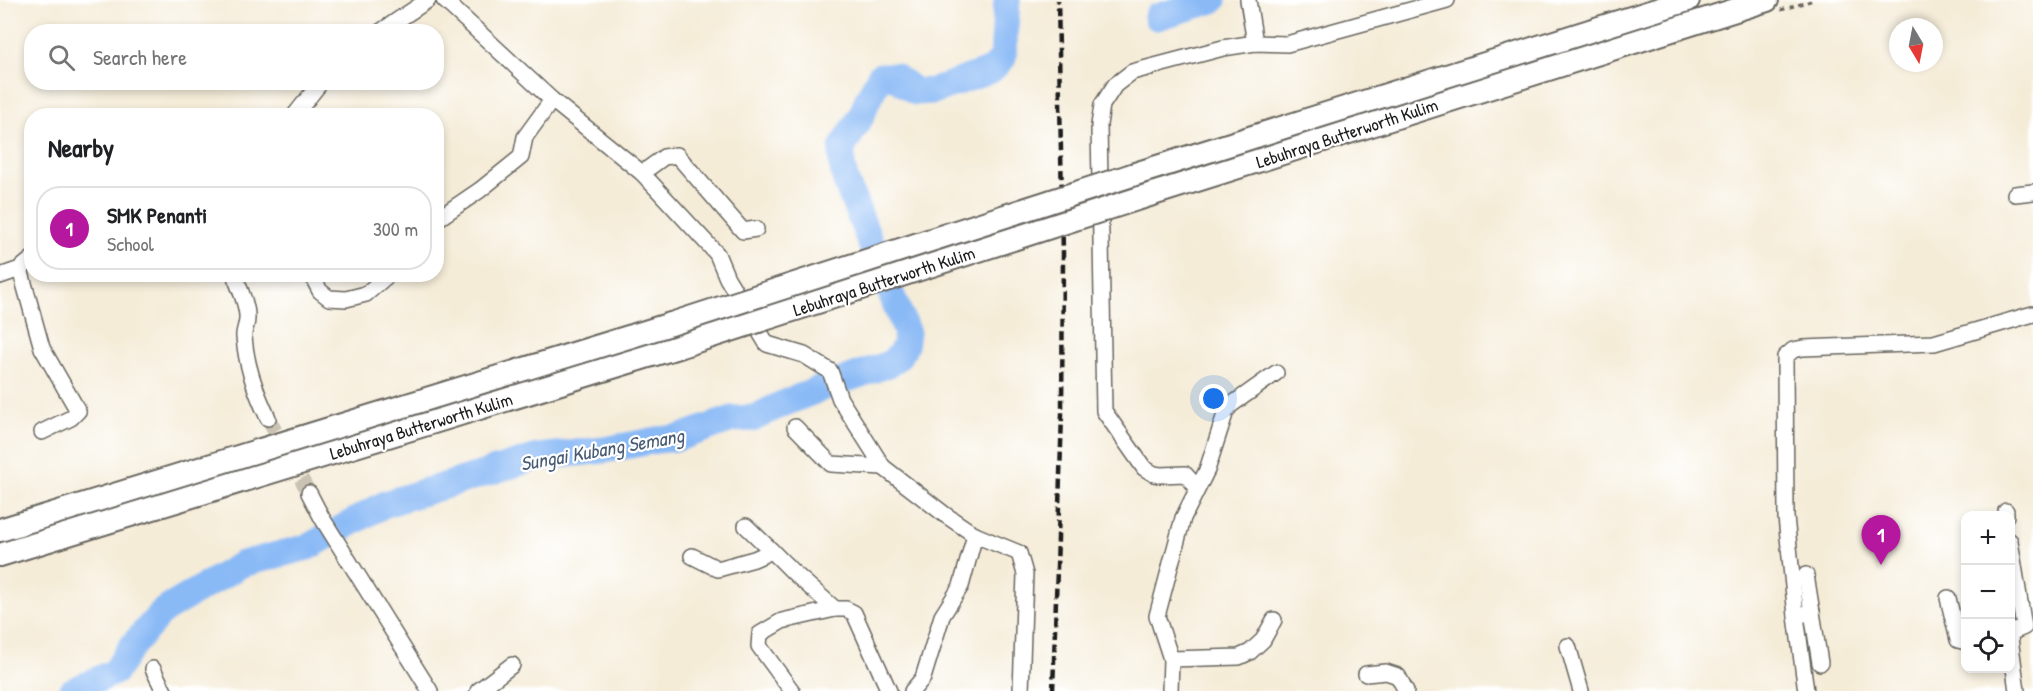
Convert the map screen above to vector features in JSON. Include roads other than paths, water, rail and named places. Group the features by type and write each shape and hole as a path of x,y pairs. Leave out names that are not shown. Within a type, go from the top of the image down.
{"highway":[{"name":"Lebuhraya Butterworth Kulim","path":"0,530 670,324 1688,0"},
{"name":"Lebuhraya Butterworth Kulim","path":"0,555 678,347 1767,0"}],"street":[{"path":"392,24 428,0"},
{"path":"444,0 552,100 642,173 717,254 727,278 767,344 804,355 830,371 840,399 882,467 975,535 1019,553 1025,574 1021,691"},
{"path":"1198,485 1185,474 1160,475 1144,468 1104,411 1102,105 1115,85 1132,72 1223,48 1255,43 1287,44 1447,0"},
{"path":"1248,4 1255,43"},
{"path":"300,108 315,90"},
{"path":"444,215 480,190 521,157 525,137 552,100"},
{"path":"642,173 664,157 677,155 743,231 756,229"},
{"path":"2015,194 2033,192"},
{"path":"0,276 24,265"},
{"path":"29,282 42,348 78,411 71,418 42,432"},
{"path":"237,282 247,313 243,334 248,362 259,399 268,418"},
{"path":"315,282 320,291 329,298 346,299 366,294 380,282"},
{"path":"1806,691 1786,517 1785,357 1793,350 1803,348 1934,343 2033,314"},
{"path":"1170,691 1171,659 1157,616 1183,518 1207,470 1226,411 1276,373"},
{"path":"795,427 831,464 882,467"},
{"path":"309,493 322,518 430,691"},
{"path":"746,526 835,609"},
{"path":"912,691 923,678 942,616 961,586 975,535"},
{"path":"692,556 718,569 754,559 772,551"},
{"path":"2014,565 2024,627 2015,631"},
{"path":"1806,575 1820,663"},
{"path":"1948,598 1958,640 1961,641"},
{"path":"792,691 759,646 760,634 782,621 835,609 846,609 854,613 889,691"},
{"path":"1796,616 1812,612"},
{"path":"1171,659 1239,657 1250,652 1263,640 1274,620"},
{"path":"1568,646 1581,691"},
{"path":"478,691 512,665"},
{"path":"153,669 164,691"},
{"path":"1366,674 1386,672 1398,676 1406,691"},
{"path":"2015,673 2017,691"}],"waterway":[{"name":"Sungai Kubang Semang","path":"72,691 115,672 133,645 163,611 242,564 308,547 385,504 538,457 604,450 678,438 732,419 754,418 827,386 889,364 898,357 905,346 907,333 846,182 842,165 842,148 862,115 880,76 894,76 916,92 933,91 991,70 1003,58 1007,0"},
{"name":"Sungai Kubang Semang","path":"1157,17 1213,0"}],"tunnel":[{"path":"268,418 309,493"}],"railway":[{"path":"1053,691 1062,414 1063,253 1058,0"}],"place":[{"name":"SMK Penanti","path":"1881,565"}]}
